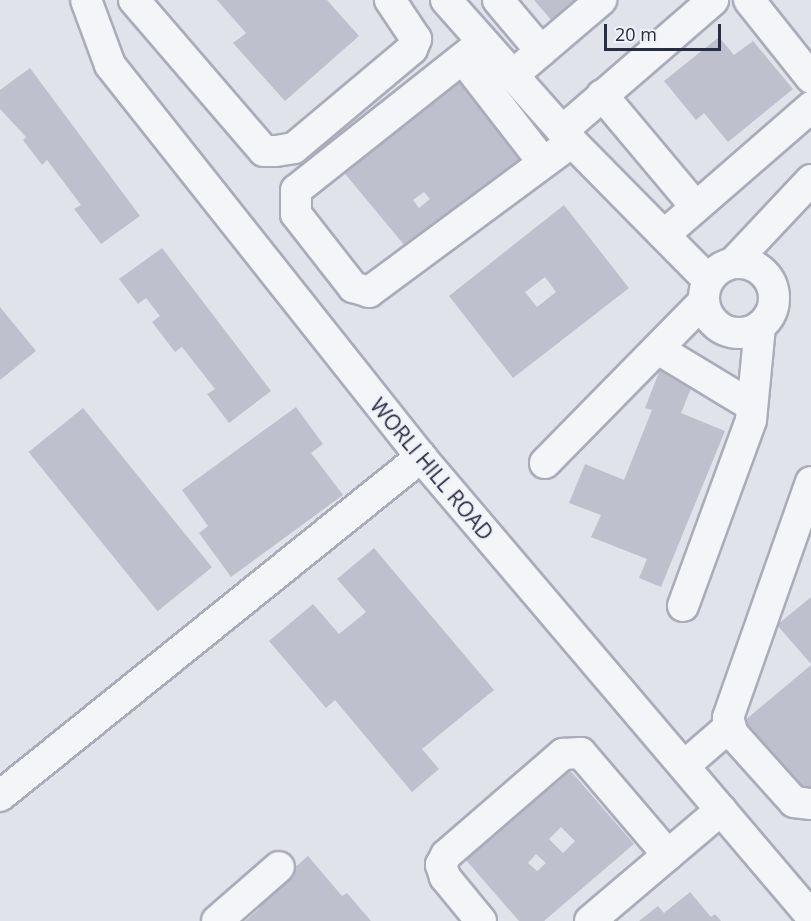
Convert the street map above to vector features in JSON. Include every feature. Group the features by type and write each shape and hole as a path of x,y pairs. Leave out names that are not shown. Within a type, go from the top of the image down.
{"street":[{"name":"WORLI HILL ROAD","path":"86,0 110,65 421,457 811,916"},
{"path":"134,0 264,151 294,148 412,48 416,39 394,1"},
{"path":"446,0 473,51 543,162"},
{"path":"498,0 542,51"},
{"path":"513,75 601,0"},
{"path":"473,51 296,190 296,214 353,287 369,292 543,162 602,96 713,0"},
{"path":"749,0 811,78"},
{"path":"473,51 513,75 567,137 664,236 706,291 714,323 728,332 760,327"},
{"path":"602,96 696,207"},
{"path":"664,236 811,107"},
{"path":"545,463 658,349 706,291 811,180"},
{"path":"682,606 752,406 760,327 773,306 771,283 762,270 733,263"},
{"path":"658,349 752,406"},
{"path":"0,796 421,457"},
{"path":"811,482 728,718 729,728 794,802 811,804"},
{"path":"684,766 729,728"},
{"path":"481,921 445,877 441,865 446,855 563,754 581,753 668,855"},
{"path":"590,921 721,810"},
{"path":"218,921 279,867"}],"building":[{"path":"217,0 327,0 359,36 285,101 233,43 246,33"},
{"path":"534,0 577,0 552,21"},
{"path":"719,37 734,55 753,41 793,89 728,142 704,113 696,120 664,81"},
{"path":"30,68 140,216 101,244 74,209 81,205 47,160 42,165 23,140 26,137 0,109 0,90"},
{"path":"463,70 527,156 405,246 336,163","holes":["424,192 430,199 419,208 413,200"]},
{"path":"564,205 629,288 513,378 449,296","holes":["545,277 556,292 537,307 525,292"]},
{"path":"162,248 271,391 229,423 207,394 215,389 182,347 175,352 152,322 160,316 146,298 138,304 119,279"},
{"path":"0,307 36,351 0,380"},
{"path":"661,367 694,381 681,413 725,431 661,587 639,578 647,559 591,537 601,515 569,503 585,464 624,480 652,410 645,408"},
{"path":"296,407 323,444 311,453 343,495 231,577 199,533 208,526 182,490"},
{"path":"83,408 212,567 158,611 29,452"},
{"path":"374,548 494,690 422,749 439,769 412,792 335,700 326,708 269,641 313,604 339,634 366,612 337,579"},
{"path":"811,597 811,664 777,625"},
{"path":"811,665 811,792 807,795 744,721"},
{"path":"569,769 634,844 544,921 519,921 465,859","holes":["561,827 575,841 563,853 549,839","536,854 546,863 537,871 528,863"]},
{"path":"308,856 342,896 347,893 371,921 245,921 260,908 254,903"},
{"path":"690,892 711,917 715,914 721,921 639,921 658,906 664,913"}]}
